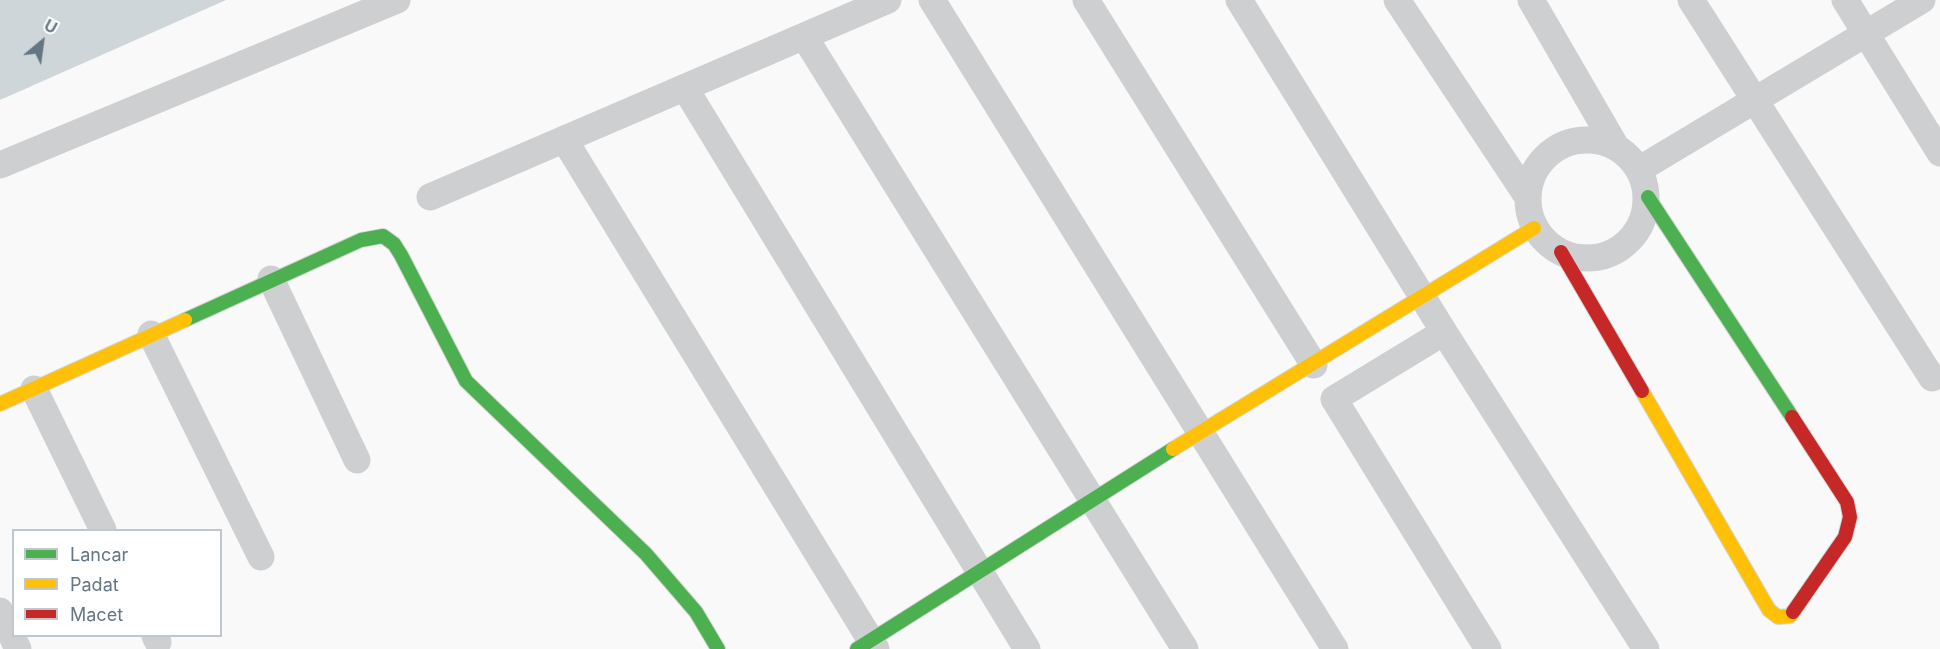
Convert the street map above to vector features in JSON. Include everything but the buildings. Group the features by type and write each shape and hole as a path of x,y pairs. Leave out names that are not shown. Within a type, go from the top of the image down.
{"street":[{"path":"0,165 397,0"},
{"path":"430,197 888,0"},
{"path":"932,0 1202,431 1335,649"},
{"path":"1086,0 1314,365"},
{"path":"1239,0 1444,332 1646,649"},
{"path":"1397,0 1527,196 1534,228 1561,252 1769,610 1778,617 1790,616 1845,537 1850,518 1847,502 1648,197 1640,169 1615,145 1531,0"},
{"path":"1691,0 1932,378"},
{"path":"1845,0 1940,153"},
{"path":"1640,169 1753,99 1922,0"},
{"path":"804,36 1185,649"},
{"path":"685,88 1027,649"},
{"path":"564,139 868,646 1202,431 1314,365 1421,295 1534,228"},
{"path":"1527,196 1531,176 1542,159 1557,147 1576,140 1596,139 1615,145"},
{"path":"1561,252 1585,259 1609,255 1630,242 1644,221 1648,197"},
{"path":"0,404 272,279 372,236 383,237 394,244 466,381 646,554 696,612 718,649"},
{"path":"272,279 357,460"},
{"path":"1444,332 1334,399 1488,649"},
{"path":"151,334 261,557"},
{"path":"34,389 102,529"},
{"path":"0,610 12,636"}],"shaded area":[{"path":"0,0 226,0 0,100"}],"traffic: fast":[{"path":"1648,197 1792,417"},
{"path":"185,320 361,240 383,236 394,244 401,255 466,381 646,554 696,612 718,649"},
{"path":"857,649 1173,449"}],"traffic: slow":[{"path":"1173,449 1534,228"},
{"path":"0,404 185,320"},
{"path":"1642,391 1769,610 1778,617 1790,616 1793,612"}],"traffic: jam":[{"path":"1561,252 1642,391"},
{"path":"1792,417 1847,502 1850,517 1845,537 1793,612"}]}
